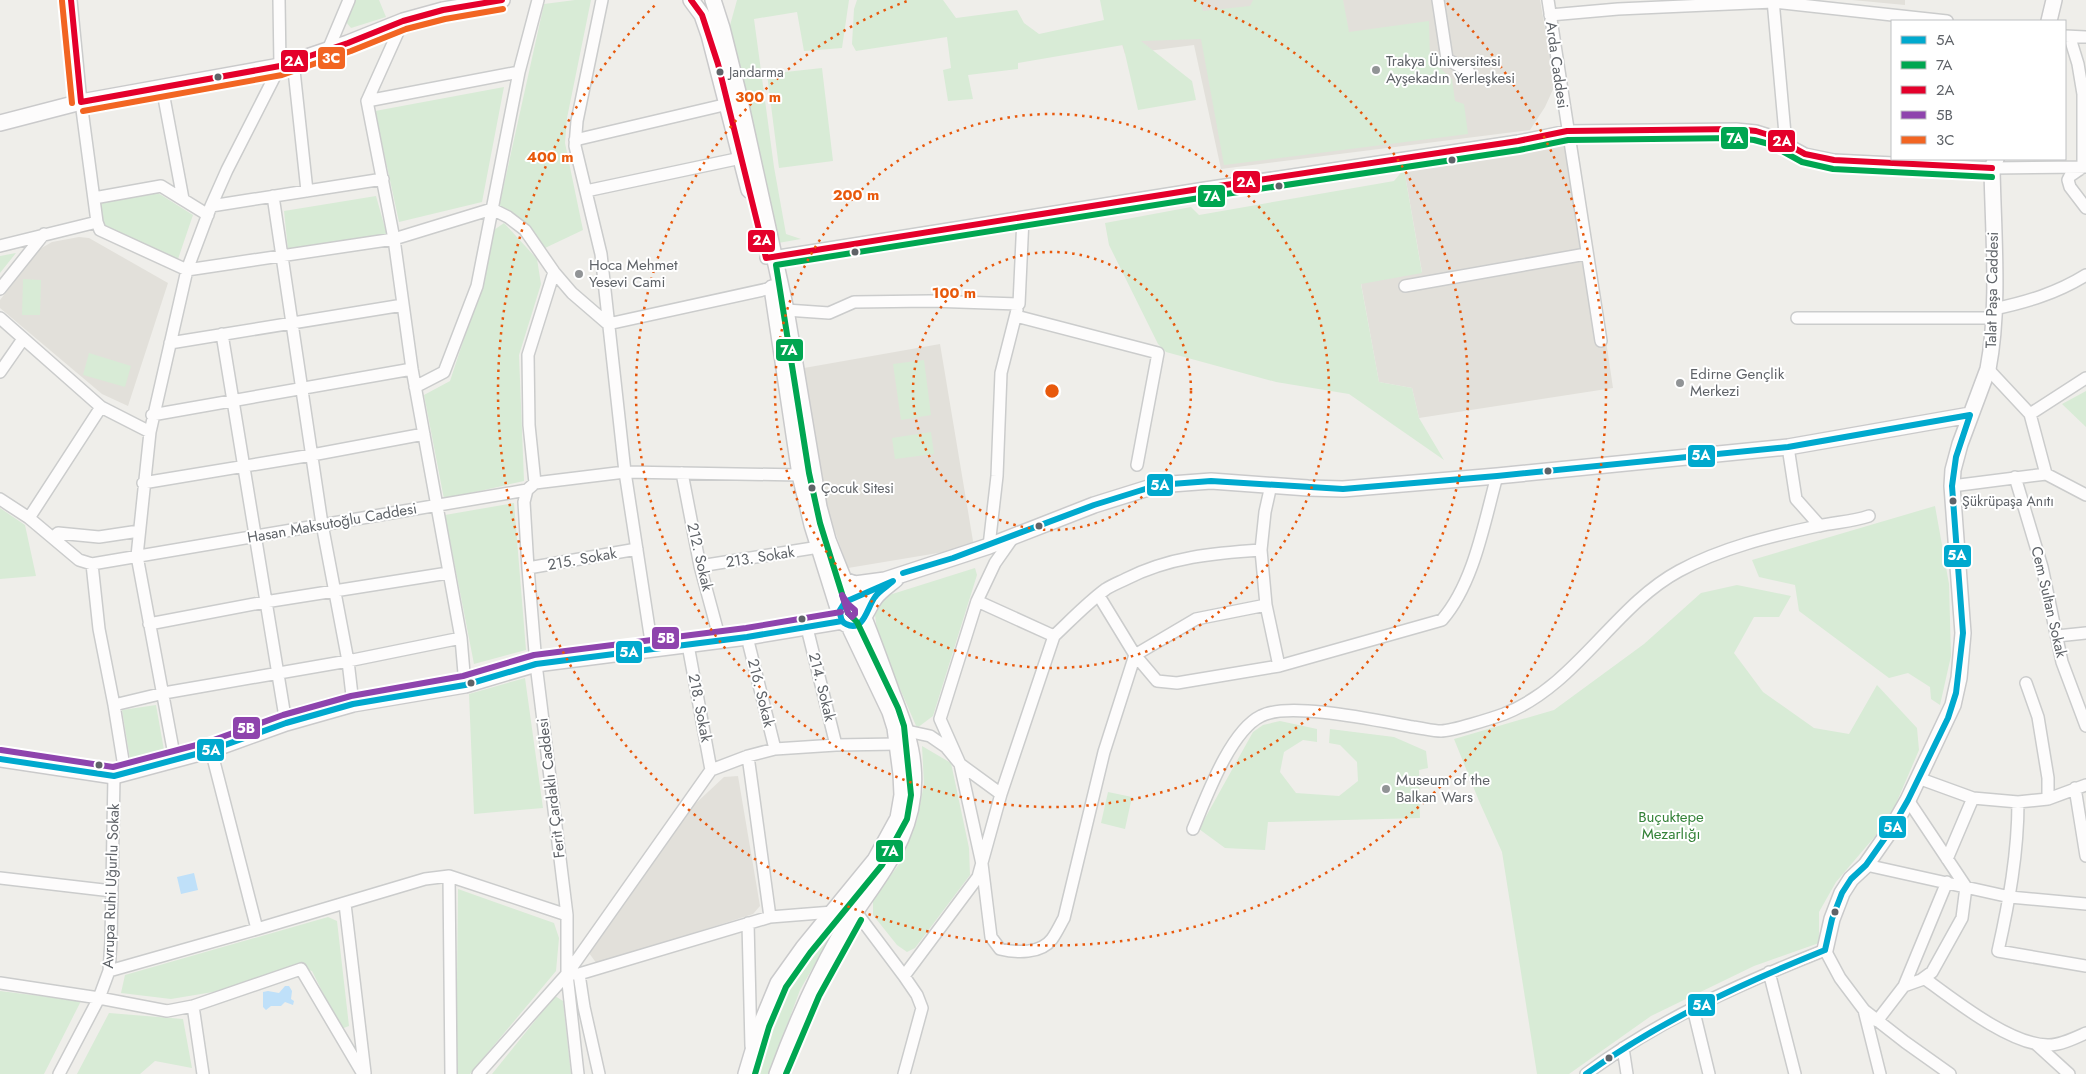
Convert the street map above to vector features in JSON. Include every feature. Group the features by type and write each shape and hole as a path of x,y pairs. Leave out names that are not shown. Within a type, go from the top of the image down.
{"main road":[{"path":"0,123 81,102 286,63 328,50 403,21 473,2 502,0"},
{"path":"691,0 702,15 709,35 741,158 786,310 819,507 828,540 844,580 856,599 863,606 864,618 906,731 902,794 898,818 875,860 803,948 778,983 746,1074"},
{"path":"713,0 725,37 770,258 772,288 800,475 819,547 843,620 890,712 904,745 914,780 913,804 907,826 894,855 839,939 790,1038 777,1074"},
{"path":"2049,20 2054,0"},
{"name":"Talat Paşa Caddesi","path":"1825,950 1834,912 1842,893 1851,879 1866,865 1892,828 1908,800 1953,705 1961,661 1962,622 1952,486 1956,457 1988,369 1994,313 1994,163"},
{"path":"844,580 855,584 898,577 989,546 1094,505 1158,485 1211,481 1343,489 1496,476 1788,447 1970,415"},
{"path":"843,620 845,602 856,599 898,577"},
{"path":"0,759 119,775 211,750 286,724 353,704 465,685 536,664 747,637 807,628 843,620 858,625 875,597 898,577"}],"street":[{"path":"70,0 81,102 97,222 100,230 187,270 394,239 492,209 508,217 525,230 554,272 572,293 608,324"},
{"path":"279,0 286,63 307,191"},
{"path":"328,50 349,0"},
{"path":"416,387 444,372 477,286 518,72 538,0"},
{"path":"602,0 577,121 575,146 601,254 625,472 652,648"},
{"path":"1438,0 1447,60 1469,72"},
{"name":"Arda Caddesi","path":"1548,0 1601,341"},
{"path":"1773,1 1786,145"},
{"path":"1550,15 1618,9 1773,1 1938,20"},
{"path":"403,21 367,101 394,239 412,369 461,638 465,685"},
{"path":"2084,167 2083,94 2078,64 2067,37 2086,37"},
{"path":"176,760 137,556 152,415 187,270 209,210 227,170 286,63"},
{"path":"367,101 518,72"},
{"path":"162,86 183,200"},
{"path":"575,140 728,104"},
{"path":"770,258 1518,141 1567,131 1736,129 1756,131 1772,136 1805,154 1834,160 1994,163 2043,168 2084,167"},
{"path":"586,191 741,158"},
{"path":"2070,187 2068,180 2070,176 2084,167"},
{"path":"2043,168 2058,175 2086,208"},
{"path":"94,198 161,186 183,200 209,210 273,196 383,179"},
{"path":"273,196 322,524 333,592 348,661 353,704"},
{"path":"989,546 997,476 1001,373 1019,304 1023,218"},
{"path":"0,246 97,222"},
{"path":"0,289 44,234"},
{"path":"1405,286 1586,254"},
{"path":"531,487 528,355 554,272"},
{"path":"1797,318 1994,313 2051,293 2070,285 2086,275"},
{"path":"608,324 772,288"},
{"path":"786,310 829,313 854,302 930,301 1019,304"},
{"path":"170,343 403,305"},
{"path":"1016,316 1158,353 1137,465"},
{"path":"0,318 101,407 150,432"},
{"path":"222,334 276,673 286,724"},
{"path":"0,372 23,339"},
{"path":"152,415 412,369"},
{"path":"1988,369 2030,414 2046,474"},
{"path":"2030,414 2086,378"},
{"path":"29,518 101,407"},
{"path":"144,484 424,434"},
{"path":"1788,447 1796,500 1820,526"},
{"name":"Hasan Maksutoğlu Caddesi","path":"92,564 625,472 800,475"},
{"name":"212. Sokak","path":"682,473 700,566 720,640"},
{"path":"1952,486 2046,474 2086,495"},
{"path":"1099,596 1135,655 1157,680 1168,683 1279,666 1442,620 1454,606 1478,549 1496,476"},
{"name":"Cem Sultan Sokak","path":"2015,477 2042,567 2062,662 2086,726"},
{"path":"1271,485 1265,512 1261,550 1266,605 1279,666"},
{"name":"Ferit Çardaklı Caddesi","path":"531,487 524,502 528,568 536,664 567,915 567,974 578,1074"},
{"path":"0,499 29,518 79,560 92,564"},
{"path":"1193,829 1232,744 1251,722 1262,715 1282,711 1311,711 1442,731 1504,714 1536,698 1574,666 1654,587 1679,570 1750,542 1820,526 1840,524 1869,516"},
{"path":"53,538 58,533 99,537 139,531"},
{"path":"1014,536 995,562 977,601 940,719 960,764 982,864 991,937 1000,949 1016,953 1037,949 1051,940 1064,918 1104,752 1135,655 1196,619 1266,605"},
{"name":"213. Sokak","path":"700,566 819,547"},
{"name":"215. Sokak","path":"528,568 637,549"},
{"path":"904,976 978,877 1001,794 1054,636 1107,589 1140,572 1170,561 1216,553 1261,550"},
{"name":"Avrupa Ruhi Uğurlu Sokak","path":"59,1074 99,998 109,971 119,775 114,705 99,629 92,564"},
{"path":"149,624 265,602 448,573"},
{"path":"977,601 1054,636"},
{"name":"214. Sokak","path":"807,628 836,745"},
{"path":"2057,636 2086,633"},
{"name":"216. Sokak","path":"747,637 775,749"},
{"path":"114,705 164,692 348,661 461,638"},
{"name":"218. Sokak","path":"688,645 712,770"},
{"path":"2026,683 2038,717 2048,778 2048,799"},
{"path":"906,731 930,736 946,747 960,764 1001,794"},
{"path":"478,1074 567,974 712,770 748,756 775,749 836,745 904,745"},
{"path":"211,750 257,929"},
{"path":"748,756 770,917"},
{"path":"1918,778 1973,798 2018,802 2048,799 2080,786 2086,856"},
{"path":"1948,859 1973,798"},
{"path":"1904,986 1924,978 1932,972 1962,918 1966,887 1908,800"},
{"path":"2018,802 2018,837 2010,897 1998,951 2086,966"},
{"path":"1866,865 2010,897 2086,904"},
{"path":"449,876 451,1074"},
{"path":"109,971 425,880 449,876 567,915"},
{"path":"0,878 112,891"},
{"path":"1877,1021 1904,986 1947,882"},
{"path":"345,904 364,1074"},
{"path":"567,974 579,974 770,917 833,912"},
{"path":"856,912 904,976 917,995 922,1008 904,1074"},
{"path":"748,923 752,1053"},
{"path":"1586,1074 1623,1048 1693,1008 1769,972 1825,950 1840,978 1864,1010 1950,1074"},
{"path":"0,983 99,998 167,1011 193,1006 301,969 364,1074"},
{"path":"1769,972 1795,1074"},
{"path":"579,974 584,1007 600,1074"},
{"path":"1924,978 1966,1009 2012,1035 2036,1044 2051,1045 2086,1033"},
{"path":"193,1006 203,1074"},
{"path":"1693,1008 1709,1074"},
{"path":"1864,1010 1880,1074"},
{"path":"2036,1044 2069,1074"},
{"path":"1623,1048 1627,1074"}],"shaded area":[{"name":"Trakya Üniversitesi Ayşekadın Yerleşkesi","path":"1108,0 1540,0 1555,85 1545,107 1530,130 1221,169 1194,45 1125,54"},
{"path":"1852,0 1905,0 1905,5"},
{"path":"1577,143 1613,388 1419,418 1412,388 1379,382 1361,283 1422,272 1404,169"},
{"path":"79,237 89,238 168,283 128,406 102,394 0,308 0,300 38,250 52,242"},
{"path":"940,344 974,547 848,568 827,509 804,368"},
{"path":"738,776 760,906 753,914 597,964 589,953 694,805 724,777"}],"green space":[{"path":"350,0 379,0 386,17 351,28 341,16"},
{"path":"591,0 567,118 565,143 583,230 545,248 524,223 499,207 544,4"},
{"path":"737,0 849,0 842,48 804,51 797,12 754,19 774,167 786,234 801,239 778,243 729,29"},
{"name":"Trakya Üniversitesi Ayşekadın Yerleşkesi","path":"857,0 943,0 956,18 1017,10 1024,23 1039,34 1104,20 1100,0 1200,0 1203,11 1250,6 1253,0 1343,0 1349,32 1429,21 1430,59 1452,79 1455,101 1464,104 1468,134 1224,165 1201,39 1141,41 1192,81 1196,100 1138,110 1123,45 1018,63 1018,69 968,75 973,99 948,101 943,70 951,68 947,37 856,51 852,44 854,9"},
{"path":"822,68 833,161 779,168 767,74"},
{"path":"504,87 482,202 399,222 375,111"},
{"path":"1404,169 1422,273 1361,284 1379,382 1412,388 1419,418 1444,460 1349,394 1276,382 1166,352 1158,344 1109,245 1105,223 1191,207 1199,215 1394,181"},
{"path":"158,193 193,215 178,259 104,226 99,203"},
{"path":"376,196 387,235 288,250 284,211"},
{"path":"504,223 537,259 541,284 519,355 524,481 444,499 424,395 450,381 482,284 494,230"},
{"path":"16,253 0,273 0,256"},
{"path":"23,279 41,280 40,315 22,315"},
{"path":"89,353 131,366 125,387 83,375"},
{"path":"924,360 931,415 901,420 893,364"},
{"path":"2086,391 2086,427 2062,404"},
{"path":"931,432 934,454 895,459 892,438"},
{"path":"514,503 526,650 474,664 445,515"},
{"path":"1935,506 1949,584 1951,656 1940,705 1931,699 1930,687 1908,673 1889,678 1799,611 1795,585 1759,577 1752,560"},
{"path":"0,508 25,525 36,576 0,579"},
{"path":"975,568 977,575 933,716 917,728 878,638 875,615 886,596"},
{"name":"Buçuktepe Mezarlığı","path":"1737,585 1791,596 1779,617 1754,617 1734,653 1763,692 1814,728 1849,734 1877,685 1917,728 1919,750 1889,820 1836,882 1819,912 1819,943 1754,966 1651,1016 1569,1074 1537,1074 1502,852 1454,739 1554,710 1644,644 1701,593"},
{"path":"525,678 543,808 474,814 469,694"},
{"path":"156,705 164,750 130,759 122,710"},
{"path":"1280,721 1317,729 1317,742 1303,740 1284,752 1280,772 1296,793 1339,796 1358,781 1357,762 1340,745 1329,743 1330,729 1394,737 1426,751 1428,768 1419,770 1420,818 1268,822 1265,850 1225,848 1199,829 1253,732 1263,725"},
{"path":"922,746 951,763 969,848 970,875 915,948 907,952 897,945 873,915 873,899 900,863 917,820 924,784"},
{"path":"1108,792 1132,797 1125,829 1101,823"},
{"path":"458,889 554,923 559,938 556,971 470,1074 456,1074"},
{"path":"844,906 848,906 800,990 769,1074 753,1074 770,1020 787,982 805,953"},
{"path":"328,917 337,921 349,1026 341,1029 312,971 293,966 225,990 171,999 121,993 125,975"},
{"path":"0,991 81,1001 44,1074 0,1074"},
{"path":"555,996 563,1001 571,1074 492,1074"},
{"path":"109,1013 183,1019 192,1068 155,1061 140,1074 77,1074"}],"water":[{"path":"194,873 198,890 181,894 177,877"},
{"path":"285,986 289,986 292,991 291,999 294,1001 293,1005 285,1002 281,1006 271,1006 266,1010 263,1007 263,992 279,993"}],"transit line":[{"name":"2A","path":"71,0 81,102"},
{"name":"2A","path":"81,102 280,66 348,43 403,21 443,10 502,0"},
{"name":"2A","path":"691,0 702,15 718,64 766,258 1205,188 1518,141 1567,131 1736,129 1756,131 1772,136 1805,154 1834,160 1992,168"},
{"name":"3C","path":"62,1 72,103"},
{"name":"3C","path":"83,111 282,75 406,29 445,19 503,9"},
{"name":"7A","path":"755,1074 769,1027 786,987 810,953 882,865 907,819 911,795 904,726 898,708 857,622 848,613 820,523 809,473 776,265 1519,150 1568,140 1736,138 1769,144 1802,162 1833,169 1992,177"},
{"name":"5A","path":"903,573 953,558 1094,505 1158,485 1211,481 1343,489 1497,476 1788,447 1970,415"},
{"name":"5A","path":"1825,950 1832,919 1842,893 1851,879 1866,865 1892,828 1908,800 1948,718 1956,693 1963,633 1952,486 1956,457 1970,415"},
{"name":"5A","path":"893,581 872,601 861,622 852,626 843,622 840,610 845,602 893,581"},
{"name":"5B","path":"842,595 855,610 855,614 852,617 848,613 842,595"},
{"name":"5B","path":"1,750 113,767 208,742 283,715 351,696 463,676 534,655 746,628 841,612"},
{"name":"5A","path":"0,759 114,776 211,750 286,723 353,704 465,685 536,664 747,637 842,621"},
{"name":"7A","path":"786,1074 819,996 861,920"},
{"name":"5A","path":"1586,1074 1672,1020 1732,990 1825,950"}],"place":[{"name":"Trakya Üniversitesi Ayşekadın Yerleşkesi","path":"1376,70"},
{"name":"Jandarma","path":"720,72"},
{"name":"Hoca Mehmet Yesevi Cami","path":"579,274"},
{"name":"Edirne Gençlik Merkezi","path":"1680,383"},
{"name":"Çocuk Sitesi","path":"812,488"},
{"name":"Şükrüpaşa Anıtı","path":"1953,501"},
{"name":"Museum of the Balkan Wars","path":"1386,789"}]}
